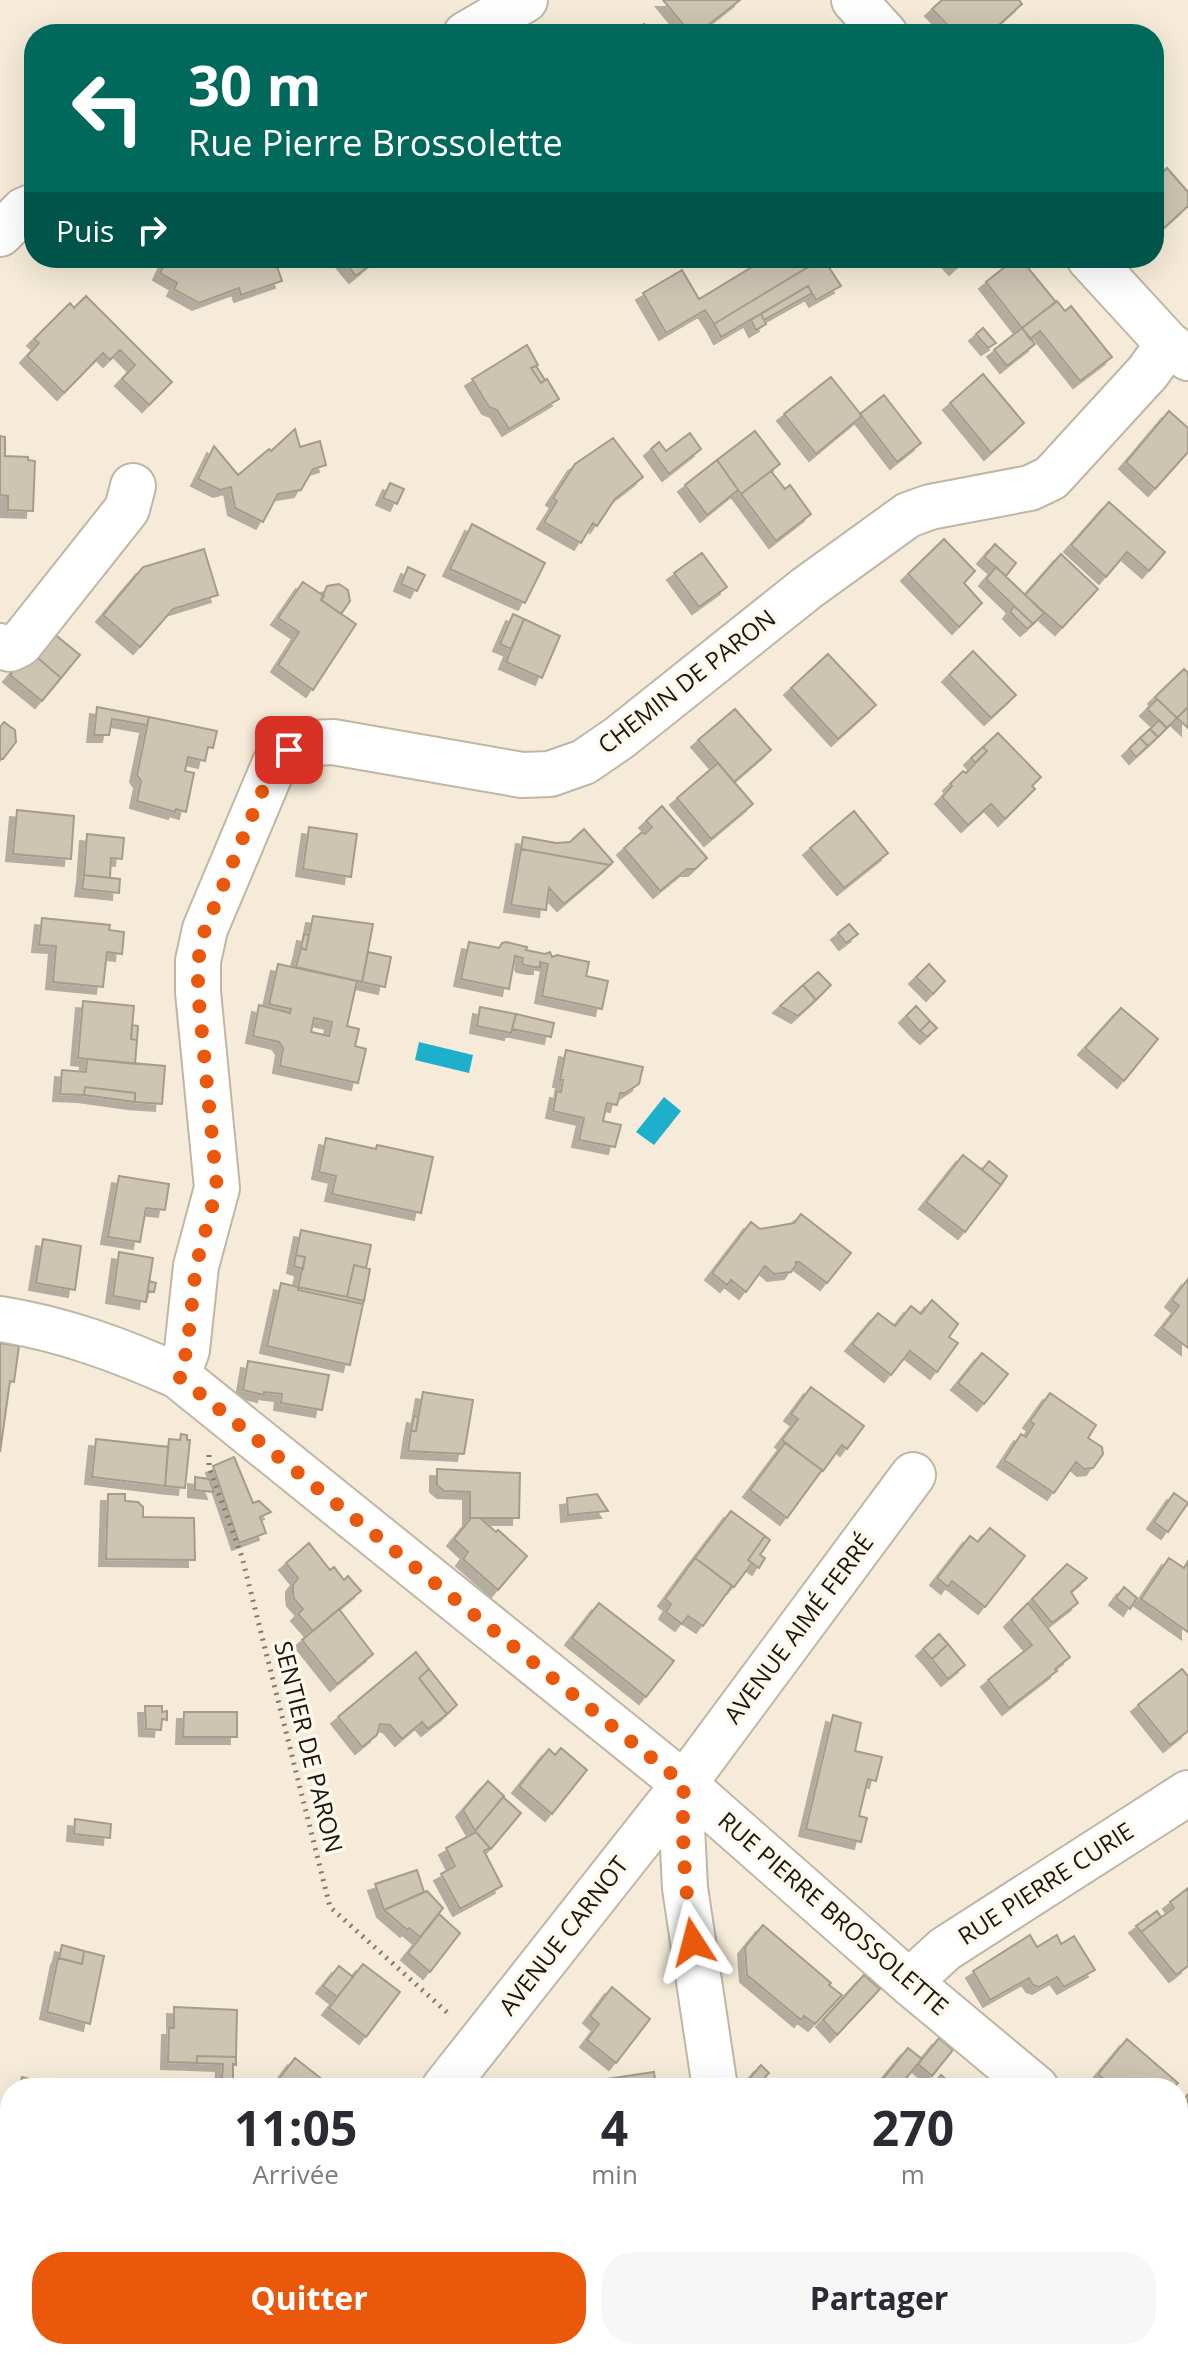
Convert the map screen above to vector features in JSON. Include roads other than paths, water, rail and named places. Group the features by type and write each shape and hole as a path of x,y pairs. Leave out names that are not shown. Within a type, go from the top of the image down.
{"street":[{"path":"483,24 525,0"},
{"path":"854,0 876,24"},
{"path":"0,234 24,210"},
{"path":"1099,268 1178,351"},
{"name":"CHEMIN DE PARON","path":"194,1389 187,1350 196,1266 217,1188 198,992 198,961 205,929 274,765 289,750 306,743 333,742 522,775 550,774 584,762 619,738 807,588 908,515 930,507 1030,488 1051,478 1148,372 1178,351"},
{"path":"0,646 10,649 20,644 127,509 133,486"},
{"name":"RUE PIERRE BROSSOLETTE","path":"0,1319 37,1325 121,1351 194,1389 684,1784 909,1982 1024,2078"},
{"name":"AVENUE AIMÉ FERRÉ","path":"684,1784 913,1475"},
{"path":"684,1784 682,1827 685,1888 714,2078"},
{"name":"AVENUE CARNOT","path":"452,2078 684,1784"},
{"name":"RUE PIERRE CURIE","path":"909,1982 945,1949 1188,1793"}],"water":[{"path":"419,1042 473,1055 469,1073 415,1060"},
{"path":"664,1097 681,1111 654,1145 636,1132"}]}
